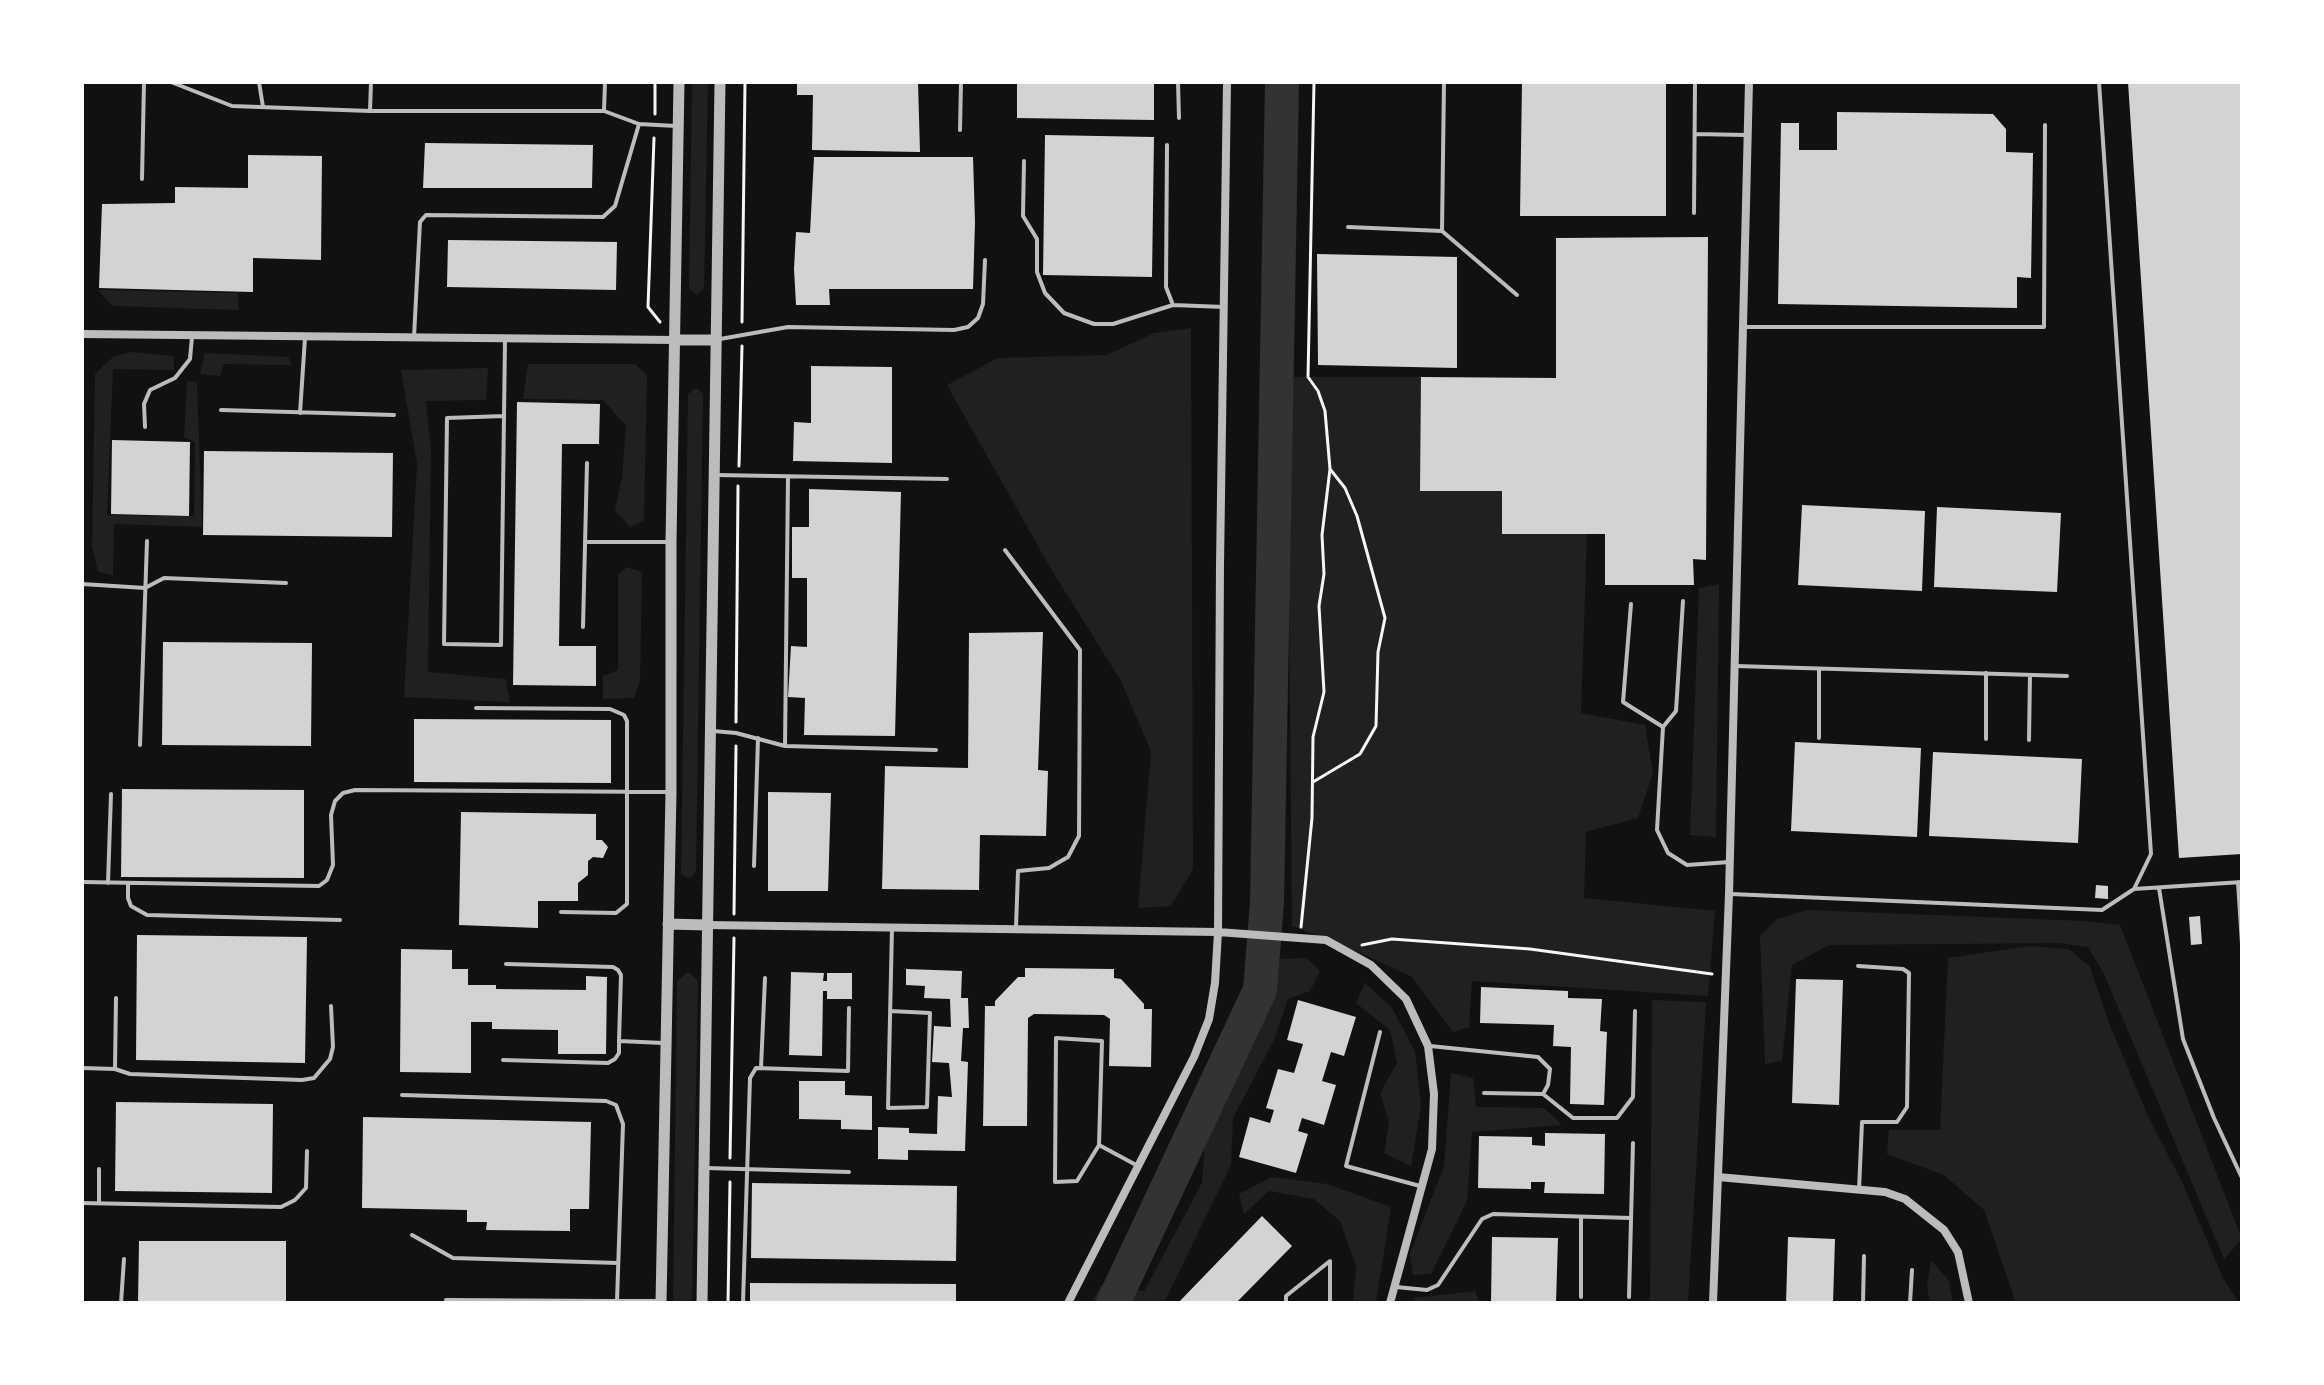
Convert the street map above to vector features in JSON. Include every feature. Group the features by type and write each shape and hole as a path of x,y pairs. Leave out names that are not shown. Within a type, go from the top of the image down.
{"street":[{"path":"661,1302 671,792 671,542 679,82"},
{"path":"702,1303 720,82"},
{"path":"1068,1303 1194,1057 1209,1019 1215,983 1227,82"},
{"path":"1713,1303 1730,862 1749,82"},
{"path":"82,334 715,340"},
{"path":"668,924 1218,932 1326,940 1371,965 1406,999 1428,1046 1434,1094 1432,1149 1390,1303"},
{"path":"1718,1177 1885,1192 1905,1199 1944,1230 1958,1252 1969,1303"}],"lane":[{"path":"142,179 144,82"},
{"path":"171,82 232,106 370,111 604,111 639,124 679,126"},
{"path":"259,82 263,107"},
{"path":"370,111 371,82"},
{"path":"604,111 605,82"},
{"path":"960,130 961,82"},
{"path":"1178,82 1179,118"},
{"path":"1442,231 1444,82"},
{"path":"1694,213 1695,82"},
{"path":"1729,894 2102,910 2134,889 2151,854 2099,82"},
{"path":"414,337 420,222 426,215 603,217 615,206 639,124"},
{"path":"1742,327 2044,327 2045,125"},
{"path":"1695,134 1746,135"},
{"path":"1167,145 1166,287 1173,305"},
{"path":"1024,161 1023,216 1037,239 1037,272 1045,293 1064,313 1094,324 1113,324 1173,305 1224,307"},
{"path":"1348,227 1442,231 1517,295"},
{"path":"715,340 788,327 954,330 968,327 978,318 983,304 985,260"},
{"path":"145,427 144,404 150,390 175,378 190,359 193,335"},
{"path":"300,413 305,336"},
{"path":"504,416 447,418 444,644 501,645 504,416 505,338"},
{"path":"221,410 394,415"},
{"path":"583,627 587,463"},
{"path":"714,475 947,479"},
{"path":"785,746 788,477"},
{"path":"140,745 147,541"},
{"path":"585,542 671,542"},
{"path":"1005,550 1080,650 1079,836 1068,857 1049,868 1018,871 1016,930"},
{"path":"82,584 145,588 164,578 286,583"},
{"path":"1683,601 1676,711 1663,727 1657,830 1668,853 1687,865 1730,862"},
{"path":"1631,604 1623,702 1663,727"},
{"path":"1734,666 2067,676"},
{"path":"1819,669 1819,738"},
{"path":"1986,673 1986,739"},
{"path":"2029,740 2030,675"},
{"path":"476,708 619,711 624,715 629,729 627,904 616,913 561,912"},
{"path":"710,730 736,733 785,746 936,750"},
{"path":"754,866 758,738"},
{"path":"82,882 319,886 327,880 333,865 331,815 335,801 343,793 355,790 671,792"},
{"path":"108,883 111,794"},
{"path":"2134,889 2240,882 2242,944"},
{"path":"128,884 131,906 147,915 340,920"},
{"path":"2159,888 2183,1039 2242,1178"},
{"path":"890,1011 930,1013 927,1107 888,1108 890,1011 892,928"},
{"path":"503,1060 608,1063 619,1053 621,975 618,970 613,967 506,964"},
{"path":"1858,966 1903,969 1909,973 1907,1107 1897,1122 1862,1122 1859,1190"},
{"path":"761,1068 765,978"},
{"path":"115,1069 116,998"},
{"path":"82,1068 115,1069 130,1074 314,1078 330,1059 333,1047 331,1006"},
{"path":"743,1303 750,1078 756,1068 848,1071 849,1008"},
{"path":"1484,1093 1543,1094 1573,1118 1617,1118 1633,1097 1635,1011"},
{"path":"1380,1032 1346,1166 1422,1186"},
{"path":"1056,1038 1102,1041 1099,1145 1077,1181 1055,1182 1056,1038"},
{"path":"619,1041 666,1043"},
{"path":"1428,1046 1538,1057 1550,1069 1543,1094"},
{"path":"402,1095 606,1101 616,1105 623,1124 617,1301"},
{"path":"1629,1297 1633,1143"},
{"path":"1099,1145 1138,1166"},
{"path":"82,1203 281,1207 295,1200 306,1188 307,1151"},
{"path":"704,1167 849,1172"},
{"path":"99,1169 99,1203"},
{"path":"1394,1286 1427,1290 1438,1285 1482,1219 1493,1214 1631,1218"},
{"path":"1581,1217 1581,1297"},
{"path":"412,1235 453,1258 618,1263"},
{"path":"1863,1303 1864,1256"},
{"path":"121,1303 124,1259"},
{"path":"1286,1303 1286,1296 1330,1261 1330,1303"},
{"path":"1910,1303 1912,1270"},
{"path":"446,1300 661,1302"}],"path":[{"path":"655,82 648,307 675,340"},
{"path":"728,1303 745,82"},
{"path":"1296,936 1312,818 1313,737 1324,692 1319,606 1324,574 1322,535 1330,469 1325,411 1318,391 1308,377 1314,82"},
{"path":"1313,782 1360,754 1376,726 1378,652 1385,618 1357,516 1345,488 1330,469"},
{"path":"1343,949 1392,939 1530,949 1726,976"}],"shaded area":[{"path":"692,82 708,82 704,288 697,295 689,289"},
{"path":"98,290 238,293 239,310 112,306"},
{"path":"1191,328 1193,869 1171,906 1138,908 1151,751 1121,681 1051,569 947,385 998,358 1107,355 1154,333"},
{"path":"132,352 174,356 174,370 113,369 107,515 194,516 195,442 184,437 187,381 197,382 202,527 114,524 113,575 98,572 92,546 95,374 114,356"},
{"path":"205,353 288,357 292,365 224,364 220,376 200,374"},
{"path":"528,364 635,364 647,375 644,521 630,527 615,511 622,478 626,426 603,400 523,399"},
{"path":"488,368 486,400 426,401 431,449 428,672 506,679 510,702 404,697 417,463 401,370"},
{"path":"1287,377 1421,377 1421,491 1502,491 1503,534 1587,534 1581,713 1645,725 1653,773 1638,818 1586,832 1584,898 1715,911 1708,996 1472,981 1469,1027 1453,1032 1412,977 1292,926"},
{"path":"696,388 703,394 696,871 690,879 681,874 688,394"},
{"path":"627,567 642,572 640,681 634,698 603,699 603,676 618,670 618,575"},
{"path":"1719,584 1716,837 1690,835 1699,588"},
{"path":"1807,910 2120,925 2242,1239 2224,1259 2104,974 2088,947 2058,943 1829,945 1792,965 1782,1061 1765,1064 1760,936 1777,919"},
{"path":"2029,946 2069,949 2090,967 2109,1023 2148,1116 2183,1184 2223,1278 2239,1303 2016,1303 1984,1210 1944,1175 1887,1154 1889,1130 1940,1130 1948,958"},
{"path":"1306,958 1320,971 1310,991 1288,999 1274,1040 1233,1118 1231,1165 1164,1303 1091,1303 1101,1285 1144,1291 1202,1183 1205,1140 1280,959"},
{"path":"688,972 698,980 692,1303 673,1303 677,981"},
{"path":"1365,983 1392,1008 1415,1051 1421,1106 1411,1166 1384,1153 1389,1122 1380,1093 1397,1063 1390,1030 1356,1003"},
{"path":"1652,1000 1706,1002 1688,1303 1650,1303"},
{"path":"1451,1073 1473,1078 1476,1107 1544,1108 1562,1125 1472,1132 1467,1201 1431,1274 1413,1275 1410,1253 1444,1166"},
{"path":"1272,1177 1327,1184 1391,1207 1376,1303 1353,1303 1356,1266 1340,1221 1314,1199 1269,1191 1244,1214 1239,1194"},
{"path":"1931,1260 1949,1281 1953,1303 1930,1303 1927,1286"},
{"path":"1475,1291 1480,1303 1411,1303 1414,1298"}],"building":[{"path":"797,82 918,82 920,152 812,150 813,95 797,95"},
{"path":"1017,82 1154,82 1154,120 1017,118"},
{"path":"1522,82 1666,82 1666,216 1520,216"},
{"path":"2128,82 2242,82 2242,854 2179,858"},
{"path":"1837,112 1993,114 2006,129 2006,152 2033,153 2031,278 2017,277 2017,308 1778,304 1781,123 1799,123 1799,150 1837,150"},
{"path":"1045,135 1154,137 1152,277 1043,275"},
{"path":"425,143 593,145 592,188 423,188"},
{"path":"248,155 322,156 321,260 253,258 253,292 99,288 102,204 175,203 175,187 248,188"},
{"path":"814,157 973,157 973,289 829,289 830,305 796,305 796,232 810,233"},
{"path":"1708,237 1706,560 1693,559 1694,585 1605,585 1605,534 1502,534 1502,491 1420,491 1421,377 1556,378 1556,238"},
{"path":"448,240 617,242 616,290 447,287"},
{"path":"1317,254 1457,257 1457,368 1318,365"},
{"path":"811,366 892,367 892,463 793,461 794,422 811,423"},
{"path":"517,402 600,404 599,444 562,444 559,646 596,646 596,686 513,685"},
{"path":"112,440 190,442 189,516 111,514"},
{"path":"204,451 393,453 392,537 203,535"},
{"path":"809,489 901,492 895,736 804,735 805,698 788,697 791,646 807,647 807,578 792,578 792,527 809,527"},
{"path":"1802,505 1925,511 1922,591 1798,585"},
{"path":"1937,507 2061,513 2057,592 1934,587"},
{"path":"1043,632 1038,770 1048,771 1046,836 980,835 979,890 882,889 885,766 968,768 969,633"},
{"path":"163,642 312,643 311,746 162,745"},
{"path":"414,719 611,720 611,783 414,782"},
{"path":"1795,742 1921,748 1917,837 1791,831"},
{"path":"1933,752 2082,759 2078,843 1929,836"},
{"path":"122,789 304,790 304,878 121,877"},
{"path":"768,792 831,793 828,891 768,891"},
{"path":"461,812 596,814 596,840 602,840 608,847 603,858 593,857 588,861 588,875 578,883 578,901 538,901 538,928 459,925"},
{"path":"2096,885 2108,886 2108,899 2095,898"},
{"path":"2200,916 2202,944 2191,945 2189,917"},
{"path":"137,935 307,937 305,1063 136,1060"},
{"path":"401,949 452,950 452,969 468,969 468,985 496,985 496,989 586,990 586,976 607,977 606,1054 558,1054 558,1030 492,1029 492,1022 471,1022 471,1073 400,1072"},
{"path":"1025,968 1114,969 1114,978 1121,979 1144,1004 1144,1009 1152,1009 1151,1067 1109,1066 1110,1019 1104,1015 1034,1014 1028,1018 1027,1126 983,1126 985,1006 995,1006 995,1001 1018,977 1025,977"},
{"path":"906,969 962,971 961,998 968,998 969,1028 963,1028 961,1061 968,1062 965,1151 908,1150 908,1160 878,1159 878,1127 909,1128 909,1133 937,1134 938,1096 952,1097 949,1063 932,1062 934,1026 951,1027 950,999 924,998 925,986 906,985"},
{"path":"791,972 824,973 823,981 827,981 827,973 852,973 852,999 827,999 827,991 823,991 822,1056 789,1055"},
{"path":"1796,979 1843,980 1839,1105 1792,1103"},
{"path":"1481,987 1568,991 1568,998 1602,999 1600,1031 1607,1032 1604,1105 1570,1104 1571,1047 1553,1046 1554,1025 1480,1023"},
{"path":"1298,1000 1356,1017 1344,1056 1331,1052 1322,1081 1336,1085 1324,1125 1302,1118 1298,1131 1308,1134 1296,1173 1239,1157 1250,1117 1270,1123 1274,1110 1266,1108 1278,1069 1294,1073 1303,1044 1287,1040"},
{"path":"799,1081 845,1081 845,1095 872,1096 872,1130 841,1129 841,1120 799,1119"},
{"path":"116,1102 273,1104 272,1193 115,1191"},
{"path":"363,1117 591,1122 589,1209 570,1209 570,1231 486,1230 487,1222 467,1222 467,1210 362,1208"},
{"path":"1545,1133 1605,1134 1604,1194 1544,1193 1545,1182 1531,1182 1531,1189 1478,1188 1479,1136 1532,1137 1532,1145 1545,1146"},
{"path":"752,1183 957,1186 956,1261 751,1258"},
{"path":"1262,1216 1292,1246 1236,1303 1178,1303"},
{"path":"1492,1237 1558,1238 1556,1303 1491,1303"},
{"path":"1788,1237 1835,1239 1833,1303 1786,1303"},
{"path":"139,1241 286,1241 286,1303 138,1303"},
{"path":"750,1283 956,1284 956,1303 750,1303"}],"waterway":[{"path":"1113,1303 1260,990 1267,903 1282,82"}]}
